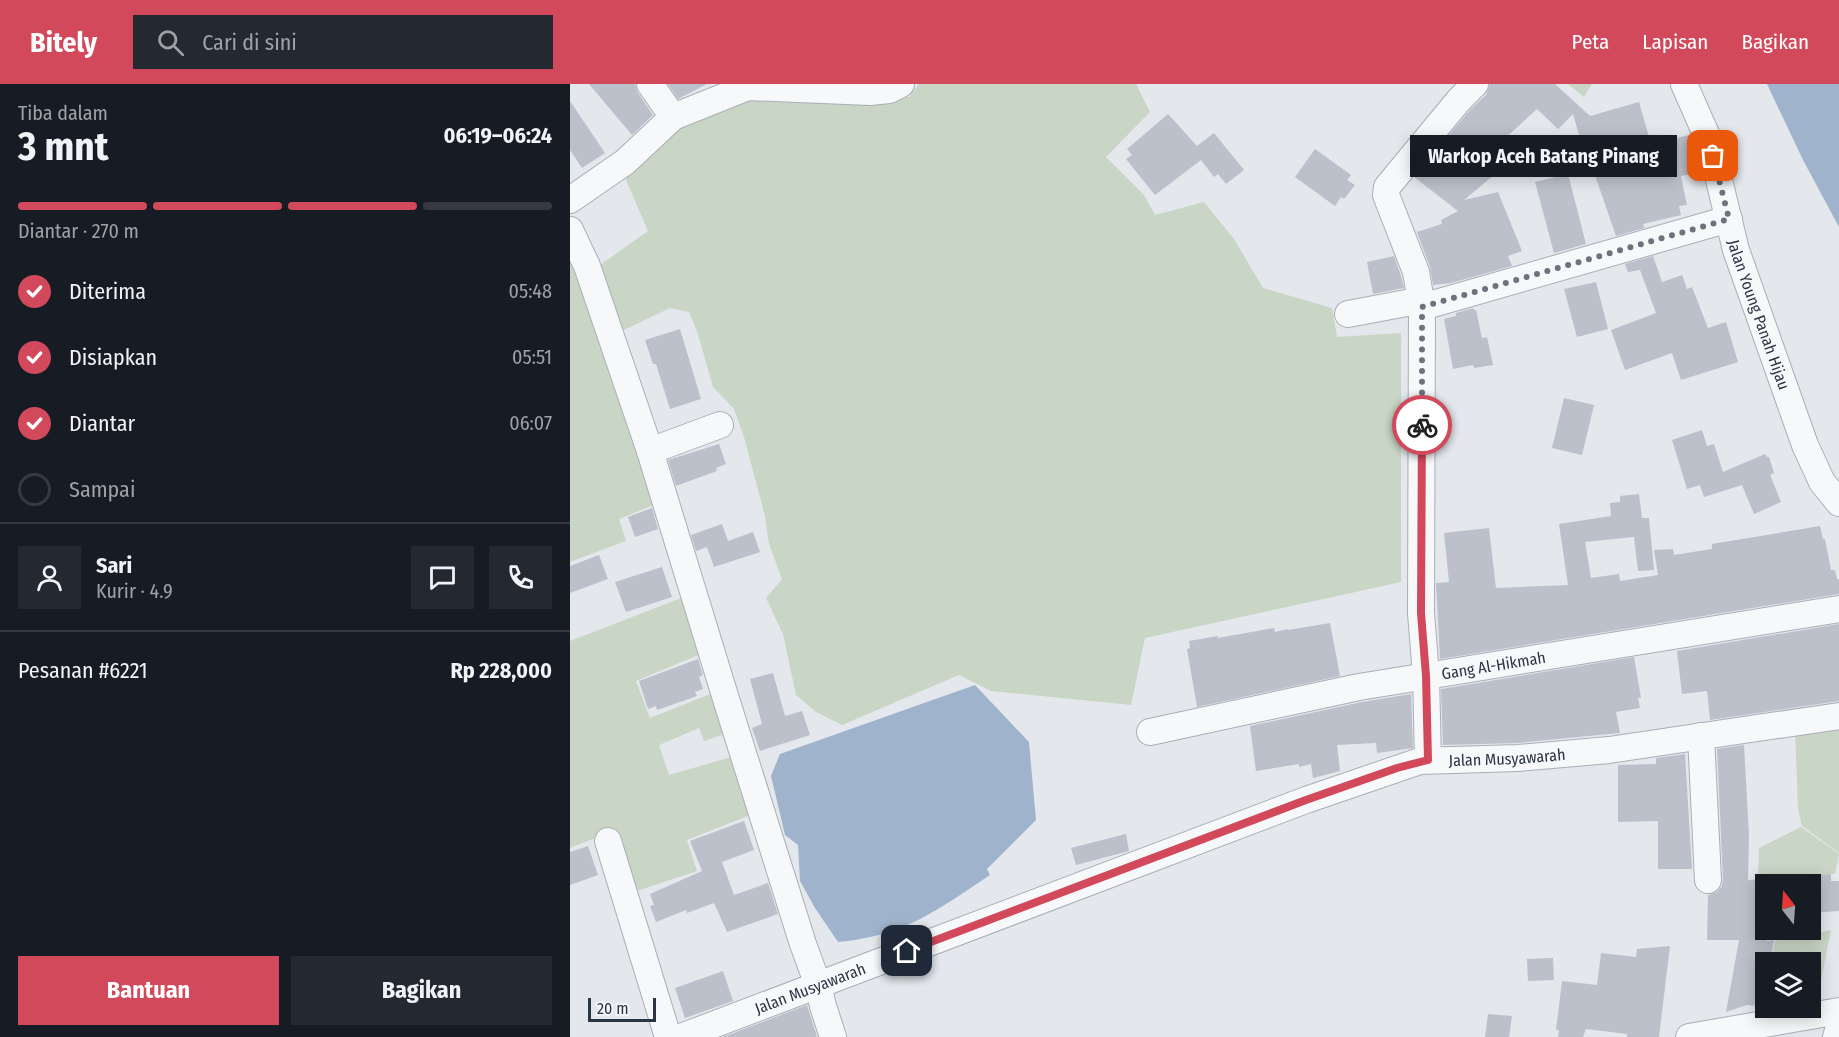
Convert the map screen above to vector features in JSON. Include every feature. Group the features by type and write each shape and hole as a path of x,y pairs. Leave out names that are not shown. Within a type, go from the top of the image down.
{"street":[{"path":"650,84 673,117"},
{"path":"570,200 625,162 673,117 748,87 870,93 889,90 901,84"},
{"path":"1428,760 1426,676 1421,613 1422,307 1416,272 1386,195 1388,187 1459,100 1475,84"},
{"name":"Jalan Young Panah Hijau","path":"1684,84 1710,143 1747,283 1805,445 1822,482 1839,503"},
{"path":"1348,314 1412,302 1422,307 1729,219"},
{"path":"570,230 587,266 650,451 833,1037"},
{"path":"650,451 720,425"},
{"name":"Gang Al-Hikmah","path":"1150,732 1359,687 1839,609"},
{"name":"Jalan Musyawarah","path":"681,1037 1306,800 1397,768 1428,760 1609,750 1839,716"},
{"path":"1701,736 1708,880"},
{"path":"608,842 668,1037"},
{"path":"1689,1037 1839,1011"},
{"path":"1836,1037 1839,1027"}],"green space":[{"path":"919,84 1136,84 1150,112 1106,157 1144,195 1155,215 1204,202 1234,239 1263,288 1332,308 1337,337 1401,333 1401,582 1145,638 1131,705 991,691 959,675 842,725 816,712 796,695 783,634 766,598 782,579 769,544 765,516 744,437 734,409 713,387 697,331 689,312 670,308 620,332 600,265 648,231 624,175 678,121 751,92 909,97"},
{"path":"1568,84 1592,84 1584,97"},
{"path":"570,255 654,505 619,519 626,541 570,562"},
{"path":"684,597 701,654 636,681 650,718 713,693 728,733 704,741 699,728 659,745 669,775 735,756 753,814 687,840 697,871 631,893 610,832 570,848 570,641"},
{"path":"1839,721 1839,853 1802,826 1798,808 1795,727"},
{"path":"1801,827 1839,854 1835,874 1758,874 1759,848"},
{"path":"1831,930 1821,980 1821,952 1773,952 1775,941 1821,940 1821,932"}],"water":[{"path":"1767,84 1839,84 1839,227 1803,160"},
{"path":"975,685 1029,742 1036,820 987,869 990,875 936,910 883,934 838,942 800,881 798,845 785,835 771,776 780,754"}],"building":[{"path":"589,84 635,84 638,93 653,115 632,135"},
{"path":"668,84 707,84 678,99"},
{"path":"1490,84 1555,84 1590,116 1639,102 1651,144 1689,135 1702,172 1681,176 1687,205 1679,206 1681,215 1643,224 1644,228 1616,236 1589,158 1586,159 1573,114 1558,129 1537,109 1501,142 1512,153 1512,160 1464,200 1498,192 1522,251 1508,256 1512,266 1451,283 1433,285 1430,267 1417,232 1442,224 1441,220 1458,211 1414,177 1470,110 1486,95"},
{"path":"570,101 605,153 582,168 570,150"},
{"path":"1168,114 1197,146 1214,133 1244,170 1226,184 1218,174 1214,177 1201,160 1155,195 1126,159 1132,155 1127,149"},
{"path":"1315,149 1351,175 1347,180 1355,185 1344,199 1341,197 1335,206 1295,177"},
{"path":"1568,174 1586,244 1554,253 1535,182"},
{"path":"1394,256 1404,288 1373,294 1367,262"},
{"path":"1653,256 1662,282 1682,275 1687,289 1692,287 1708,328 1726,322 1738,362 1681,380 1672,353 1625,370 1611,330 1656,313 1640,270 1628,272 1625,264"},
{"path":"1596,282 1608,329 1577,337 1564,289"},
{"path":"1473,308 1476,310 1482,338 1487,337 1493,365 1474,368 1473,365 1453,369 1444,319"},
{"path":"680,329 701,399 670,409 656,364 653,364 645,340"},
{"path":"1564,398 1594,405 1582,455 1552,448"},
{"path":"1702,430 1707,446 1714,444 1723,472 1765,454 1769,457 1774,473 1770,475 1781,502 1754,514 1742,485 1704,497 1700,485 1687,489 1672,440"},
{"path":"719,444 726,464 716,468 717,471 676,486 668,460"},
{"path":"1639,494 1642,518 1649,518 1654,570 1638,571 1634,537 1585,542 1591,578 1619,574 1620,581 1658,575 1654,550 1673,549 1674,555 1712,549 1712,544 1820,526 1831,570 1835,570 1837,579 1839,579 1839,594 1440,659 1436,583 1449,582 1444,533 1489,528 1496,588 1568,585 1559,524 1611,516 1610,503 1620,502 1620,496"},
{"path":"652,508 658,529 635,537 628,517"},
{"path":"722,524 728,541 753,532 760,552 714,567 707,547 696,551 691,535"},
{"path":"599,555 608,579 570,593 570,566"},
{"path":"662,567 672,597 626,612 615,582"},
{"path":"1330,623 1340,676 1197,707 1187,649 1190,648 1189,641 1274,628 1275,632"},
{"path":"1839,624 1839,701 1710,720 1707,691 1682,694 1677,651"},
{"path":"1634,657 1641,698 1638,698 1640,708 1616,712 1620,733 1517,743 1443,745 1441,689"},
{"path":"698,659 703,675 699,677 703,689 695,692 697,696 657,710 656,706 648,709 639,681"},
{"path":"773,673 785,716 802,711 810,735 760,751 752,728 762,724 750,679"},
{"path":"1411,694 1413,748 1377,753 1376,743 1337,745 1340,771 1313,778 1311,764 1256,771 1250,726"},
{"path":"1744,745 1749,836 1748,880 1755,880 1755,940 1774,940 1772,952 1755,952 1755,1006 1747,1005 1726,1012 1739,940 1707,940 1708,895 1717,892 1722,886 1723,879 1717,749"},
{"path":"1685,754 1692,869 1658,869 1658,821 1618,822 1618,765 1656,764 1656,758"},
{"path":"744,821 754,850 722,862 734,895 768,883 778,914 727,932 714,903 687,913 686,910 656,922 650,906 654,905 650,894 702,871 690,841"},
{"path":"1126,834 1129,851 1076,865 1071,848"},
{"path":"588,846 598,875 570,885 570,852"},
{"path":"1831,874 1831,881 1839,881 1839,911 1821,912 1821,875"},
{"path":"1670,946 1659,1037 1627,1037 1627,1034 1586,1029 1583,1037 1558,1037 1559,1030 1556,1030 1562,981 1597,985 1601,953 1636,957 1637,949"},
{"path":"1553,958 1554,980 1528,981 1527,959"},
{"path":"723,971 733,1001 685,1018 675,988"},
{"path":"807,1005 817,1037 723,1037"},
{"path":"1488,1014 1512,1016 1509,1037 1485,1037"}],"way so far":[{"path":"1422,425 1422,307 1729,219 1713,156"}],"place":[{"name":"Warkop Aceh Batang Pinang","path":"1713,156"}],"route":[{"path":"907,951 1306,800 1397,768 1428,760 1426,676 1421,613 1422,425"}]}
